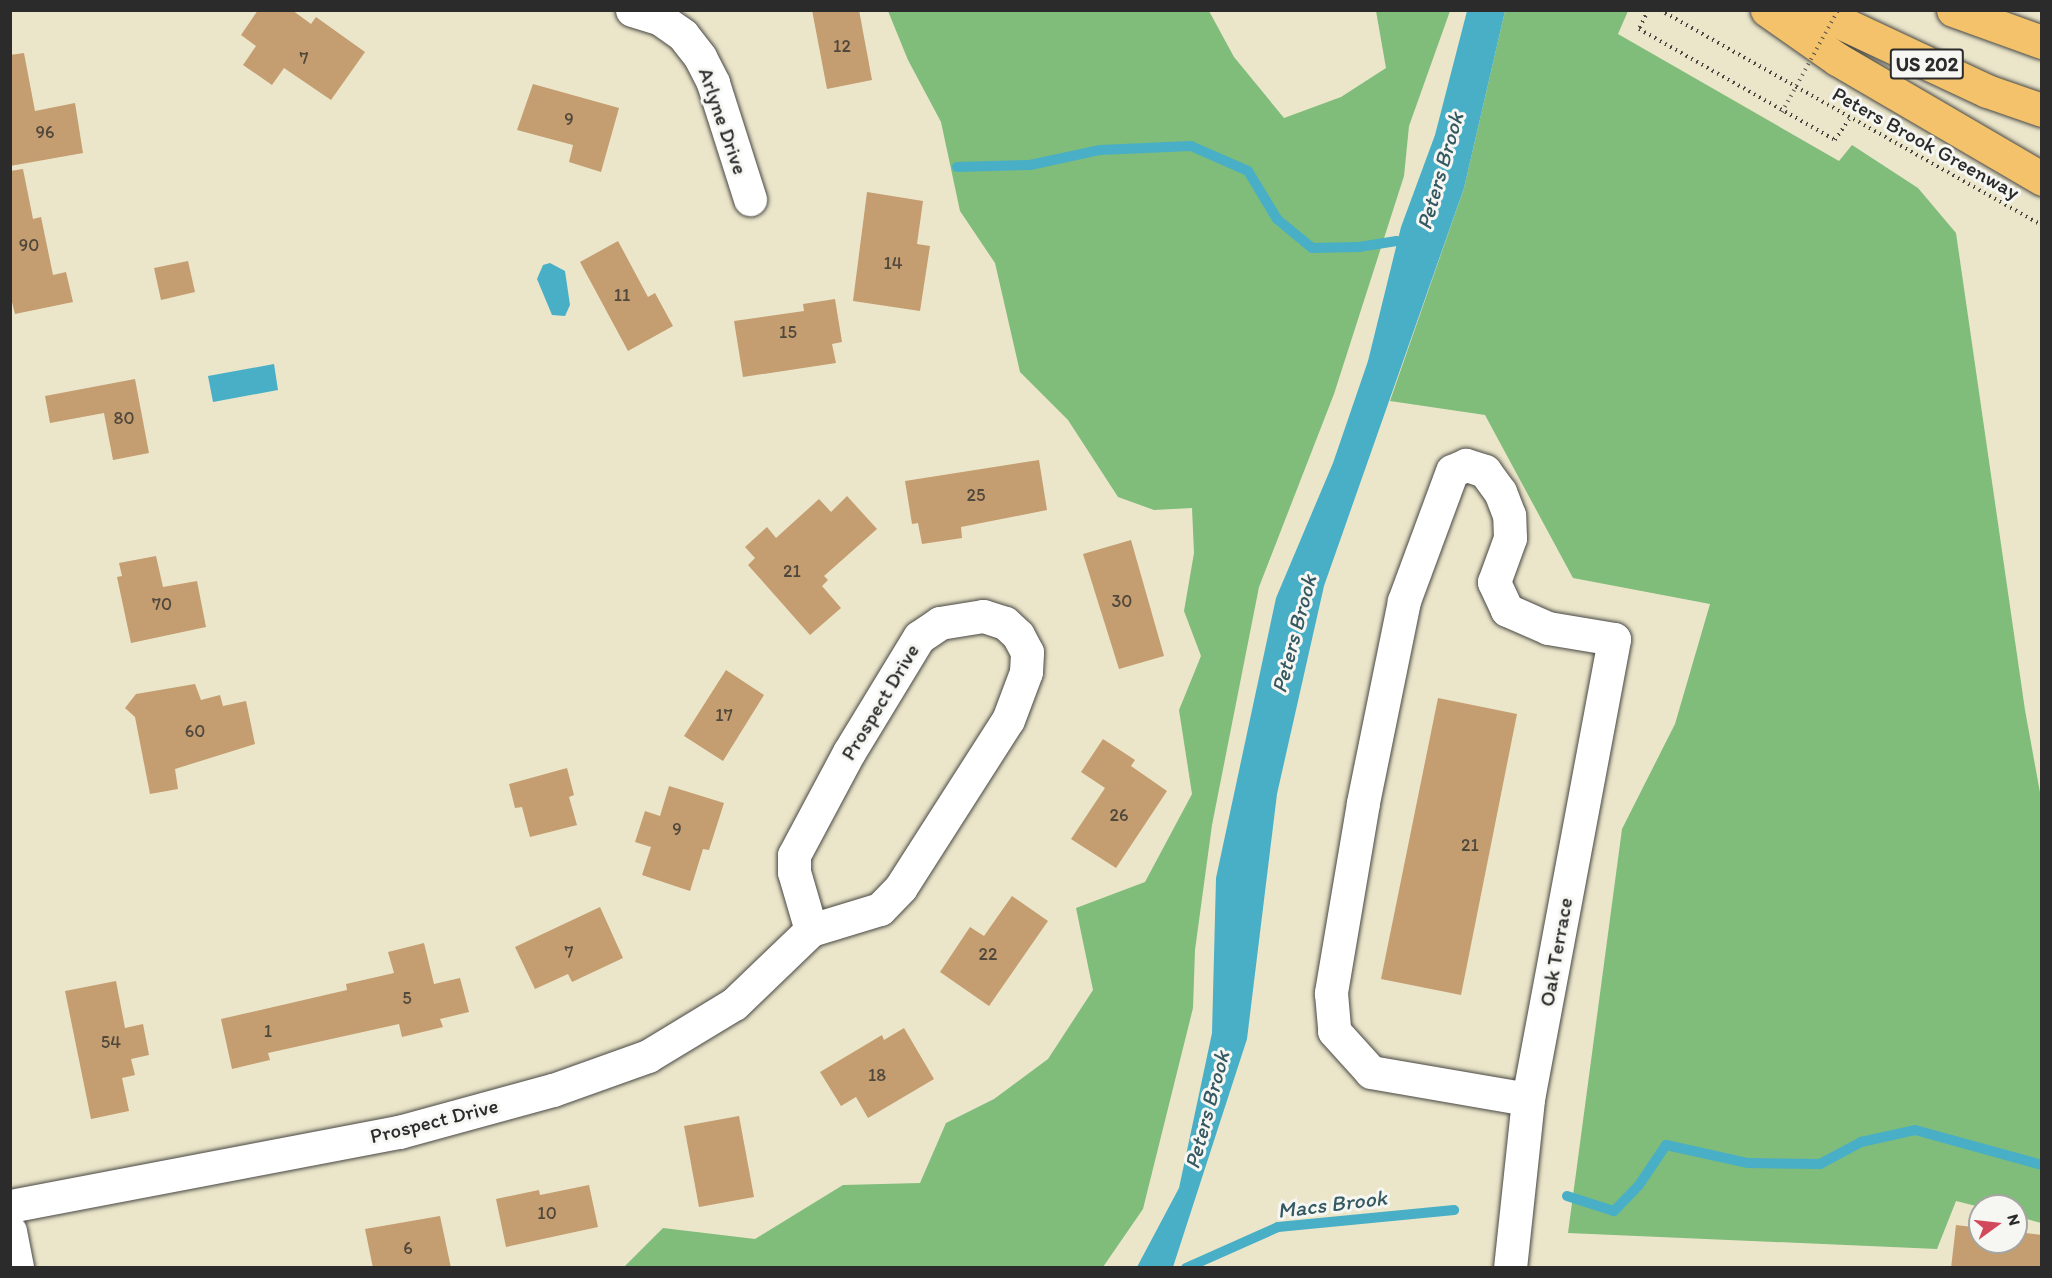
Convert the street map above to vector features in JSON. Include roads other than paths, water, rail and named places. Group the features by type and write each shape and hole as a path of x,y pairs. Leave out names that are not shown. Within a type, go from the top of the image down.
{"highway":[{"path":"1767,10 1837,59 2042,179"},
{"name":"US 202","path":"1814,10 1987,91 2042,110"},
{"name":"US 202","path":"1953,10 2042,42"}],"street":[{"name":"Arlyne Drive","path":"632,10 659,18 683,35 700,57 713,82 750,199"},
{"name":"Oak Terrace","path":"1510,1268 1528,1099 1614,639 1548,628 1507,610 1494,582 1510,538 1509,515 1500,492 1485,471 1466,465 1452,471 1404,601 1363,803 1331,993 1334,1031 1371,1072 1528,1099"},
{"name":"Prospect Drive","path":"10,1206 399,1132 553,1090 648,1056 734,1004 812,930 880,909 901,887 1008,720 1026,672 1027,652 1018,635 1005,623 983,616 940,623 919,638 849,752 794,855 794,872 812,930"},
{"path":"10,1232 17,1268"}],"water":[{"name":"Peters Brook","path":"1467,11 1505,11 1464,188 1324,586 1277,794 1247,1039 1173,1267 1137,1267 1179,1188 1212,1033 1216,878 1276,598 1333,463 1368,361 1401,227 1435,135"},
{"path":"550,263 565,271 570,305 565,316 552,315 537,279 543,265"},
{"path":"274,364 278,390 213,402 208,376"}],"waterway":[{"path":"957,167 1030,165 1100,150 1191,146 1248,171 1277,219 1312,248 1359,247 1397,241 1408,246"},
{"name":"Macs Brook","path":"1567,1196 1614,1211 1639,1185 1666,1145 1748,1163 1820,1164 1861,1142 1915,1130 2042,1165"},
{"name":"Macs Brook","path":"1186,1268 1278,1227 1454,1210"}]}
